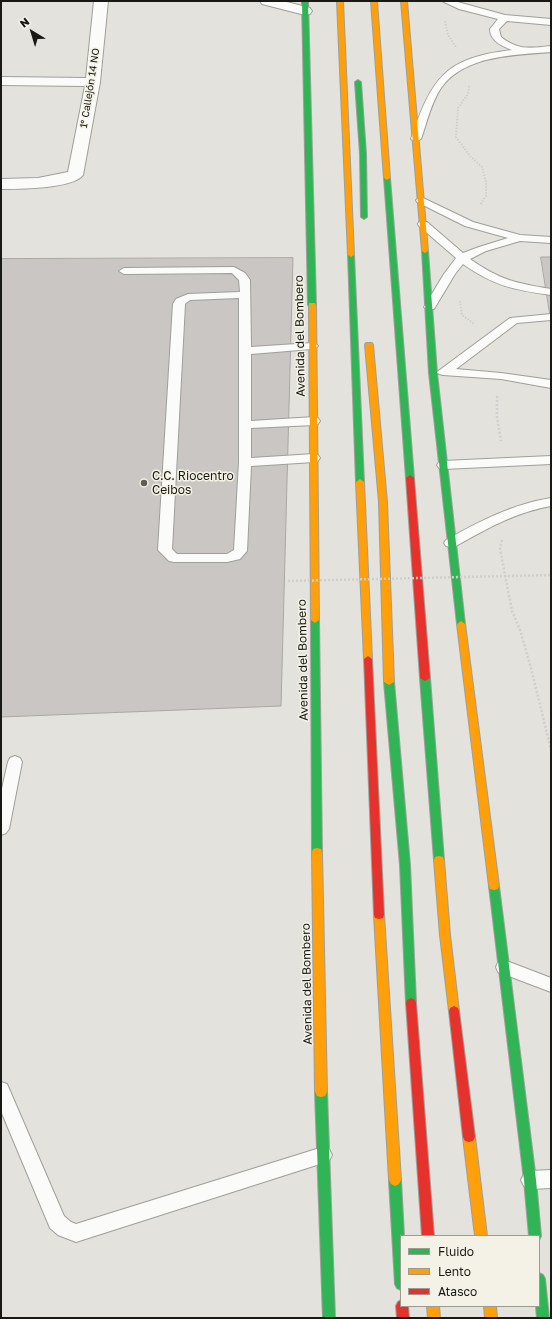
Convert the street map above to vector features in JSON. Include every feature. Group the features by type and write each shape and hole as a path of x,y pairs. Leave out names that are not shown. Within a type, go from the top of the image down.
{"main road":[{"path":"340,1 378,905 400,1268"},
{"path":"374,1 445,935 481,1235"},
{"path":"404,1 430,307 433,373 451,543 530,1180 535,1235"},
{"name":"Avenida del Bombero","path":"305,6 314,421 317,871 323,1155 329,1318"},
{"path":"357,76 363,154 364,230"},
{"path":"369,333 383,502 390,705 405,865 414,1057 428,1235"},
{"path":"540,1289 543,1318"},
{"path":"402,1307 403,1318"},
{"path":"433,1307 434,1318"},
{"path":"490,1307 491,1318"}],"street":[{"name":"1° Callejón 14 NO","path":"1,184 43,184 74,175 93,82 101,1"},
{"path":"267,1 305,6"},
{"path":"1,81 93,82"}],"lane":[{"path":"446,1 462,7 505,18 550,22"},
{"path":"505,18 498,22 494,28 494,34 497,39 514,48 526,52"},
{"path":"415,143 429,103 442,81 454,71 467,63 551,49"},
{"path":"421,200 469,224 519,238 551,240"},
{"path":"423,224 462,259 493,277 514,286 551,292"},
{"path":"430,307 456,265 462,259 482,249 519,238"},
{"path":"124,271 234,270 242,274 245,279 245,295 245,351 245,425 245,462 240,551 235,556 227,558 174,558 165,550 179,304 180,301 188,297 245,295"},
{"path":"446,371 514,320 551,317"},
{"path":"245,351 312,346"},
{"path":"433,373 446,371 501,376 551,384"},
{"path":"245,425 314,421"},
{"path":"245,462 314,458"},
{"path":"443,465 551,460"},
{"path":"451,543 509,513 551,502"},
{"path":"1,828 15,762"},
{"path":"504,967 551,985"},
{"path":"1,1090 57,1222 64,1229 76,1233 323,1155"},
{"path":"530,1180 551,1179"}],"path":[{"path":"288,581 551,575"}],"building":[{"path":"541,257 551,257 551,322"},
{"name":"C.C. Riocentro Ceibos","path":"293,258 281,706 1,717 1,259"}],"traffic: fast":[{"path":"305,1 312,305"},
{"path":"358,82 363,154 364,217"},
{"path":"387,178 410,478"},
{"path":"425,251 433,373 461,624"},
{"path":"351,255 360,482"},
{"path":"315,620 317,852"},
{"path":"425,678 439,860"},
{"path":"389,682 405,865 411,1003"},
{"path":"494,886 530,1180 535,1235"},
{"path":"321,1092 329,1318"},
{"path":"395,1180 400,1267"},
{"path":"540,1289 543,1318"}],"traffic: slow":[{"path":"340,1 351,255"},
{"path":"374,1 387,178"},
{"path":"404,1 425,251"},
{"path":"312,305 315,620"},
{"path":"369,345 383,502 389,682"},
{"path":"360,482 368,659"},
{"path":"461,624 494,886"},
{"path":"317,852 321,1092"},
{"path":"439,860 445,935 454,1011"},
{"path":"379,915 395,1180"},
{"path":"469,1137 481,1235"},
{"path":"433,1307 434,1318"},
{"path":"490,1307 491,1318"}],"traffic: jam":[{"path":"410,478 425,678"},
{"path":"368,659 379,915"},
{"path":"411,1003 428,1235"},
{"path":"454,1011 469,1137"},
{"path":"402,1307 403,1318"}],"place":[{"name":"C.C. Riocentro Ceibos","path":"144,483"}]}
